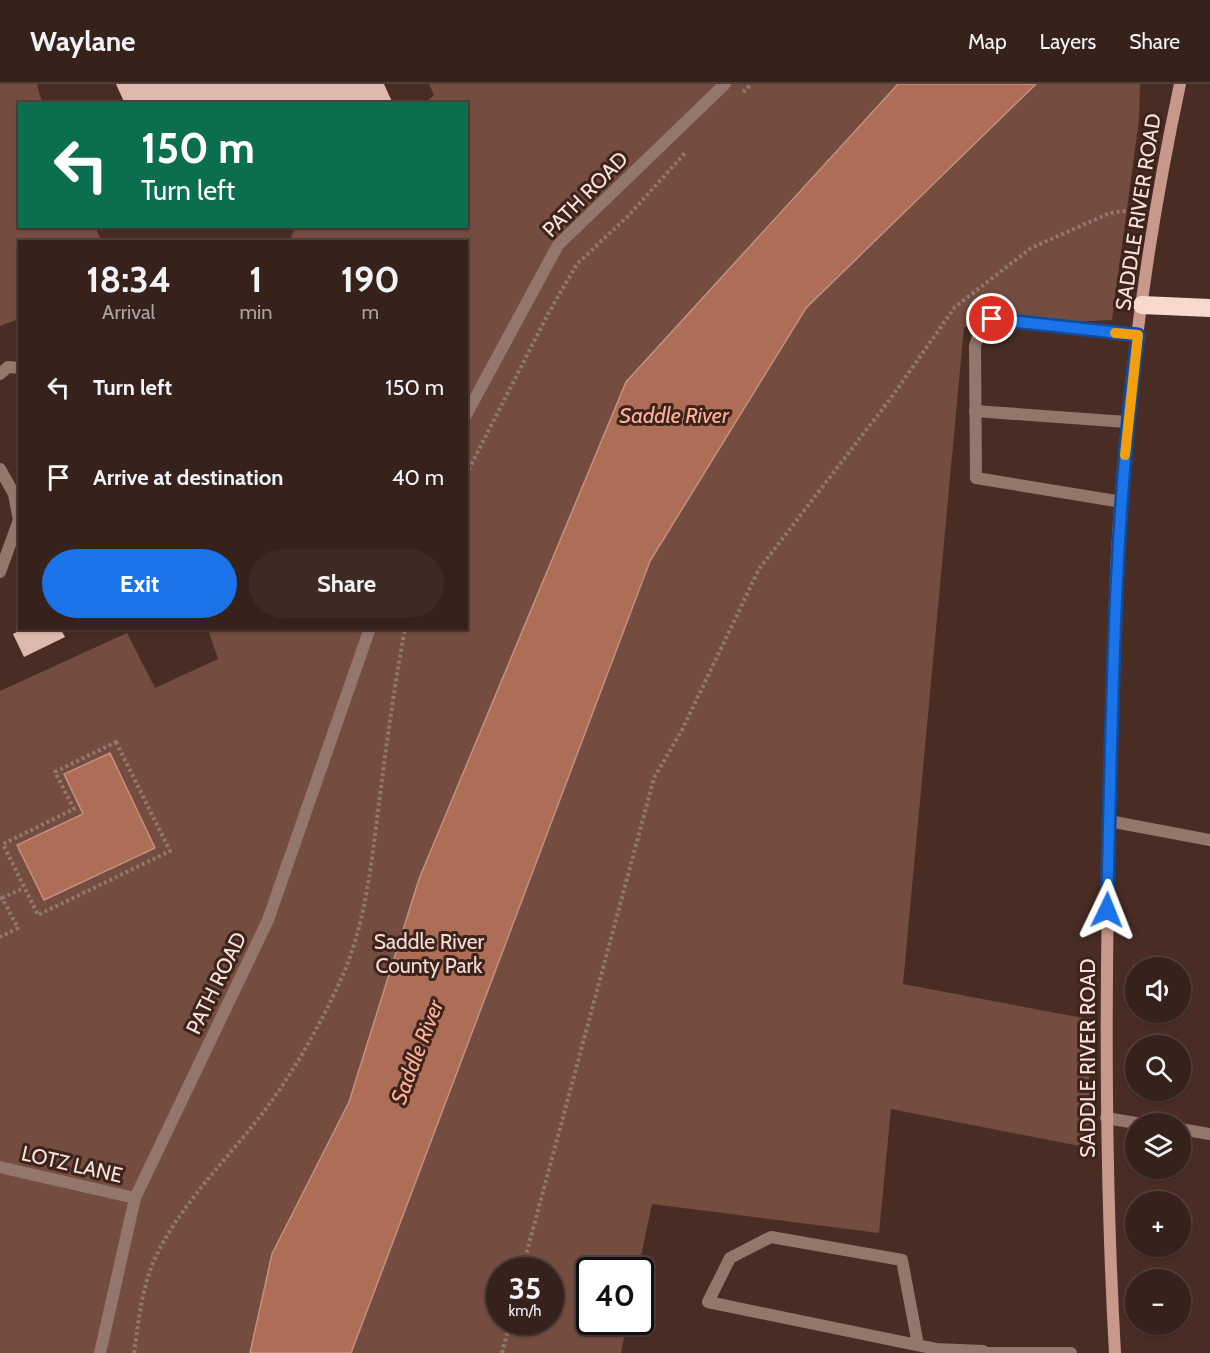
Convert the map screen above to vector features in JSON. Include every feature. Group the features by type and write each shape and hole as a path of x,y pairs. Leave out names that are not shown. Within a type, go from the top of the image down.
{"highway":[{"path":"1142,304 1210,308"}],"street":[{"name":"PATH ROAD","path":"468,411 558,245 725,84"},
{"name":"SADDLE RIVER ROAD","path":"1115,1353 1108,1241 1105,979 1117,553 1127,422 1142,304 1157,206 1180,84"},
{"path":"1122,502 976,478 975,346 983,320 1138,335"},
{"path":"0,374 8,368 18,368"},
{"path":"975,411 1127,422"},
{"path":"0,469 14,494 18,515"},
{"path":"0,572 18,523"},
{"name":"PATH ROAD","path":"100,1353 135,1198 268,920 369,630"},
{"path":"1109,821 1210,840"},
{"path":"1106,1118 1125,1121"},
{"path":"1191,1131 1210,1134"},
{"name":"LOTZ LANE","path":"0,1167 135,1198"},
{"path":"918,1345 902,1260 771,1237 730,1258 708,1302 936,1349 1071,1353"}],"path":[{"path":"736,99 751,84"},
{"path":"468,471 548,314 577,264 628,215 692,145"},
{"path":"525,1257 654,778 682,730 759,569 891,398 955,307 1030,248 1110,213 1157,206"},
{"path":"134,1353 143,1291 158,1252 179,1218 263,1112 304,1050 343,975 361,913 371,864 385,749 405,630"},
{"path":"116,742 170,851 38,915 3,844 9,841 74,809 55,772 116,742"},
{"path":"0,840 9,841"},
{"path":"0,937 18,928 1,898 24,888"},
{"path":"502,1353 507,1335"}],"green space":[{"path":"0,84 37,84 42,102 18,102 18,228 96,228 102,240 18,240 18,319 0,326"},
{"name":"Saddle River County Park","path":"429,84 1140,84 1139,119 1112,320 964,327 903,984 1088,1019 1090,1148 891,1109 879,1233 652,1204 641,1257 576,1257 576,1335 624,1335 621,1353 0,1353 0,691 127,633 155,688 218,659 208,630 468,630 468,240 290,240 296,228 468,228 468,102 426,102 434,95"}],"water":[{"name":"Saddle River","path":"898,84 1036,84 806,308 650,561 351,1353 250,1353 272,1254 349,1102 419,879 626,382"},
{"path":"110,753 155,848 44,900 17,845 83,814 64,774"}],"building":[{"path":"116,84 384,84 392,102 124,102"},
{"path":"21,630 61,630 65,637 24,657 13,634"}],"slow traffic":[{"path":"1115,333 1138,335 1125,455"}],"route":[{"path":"992,319 1138,335 1127,422 1117,553 1107,910"}]}
